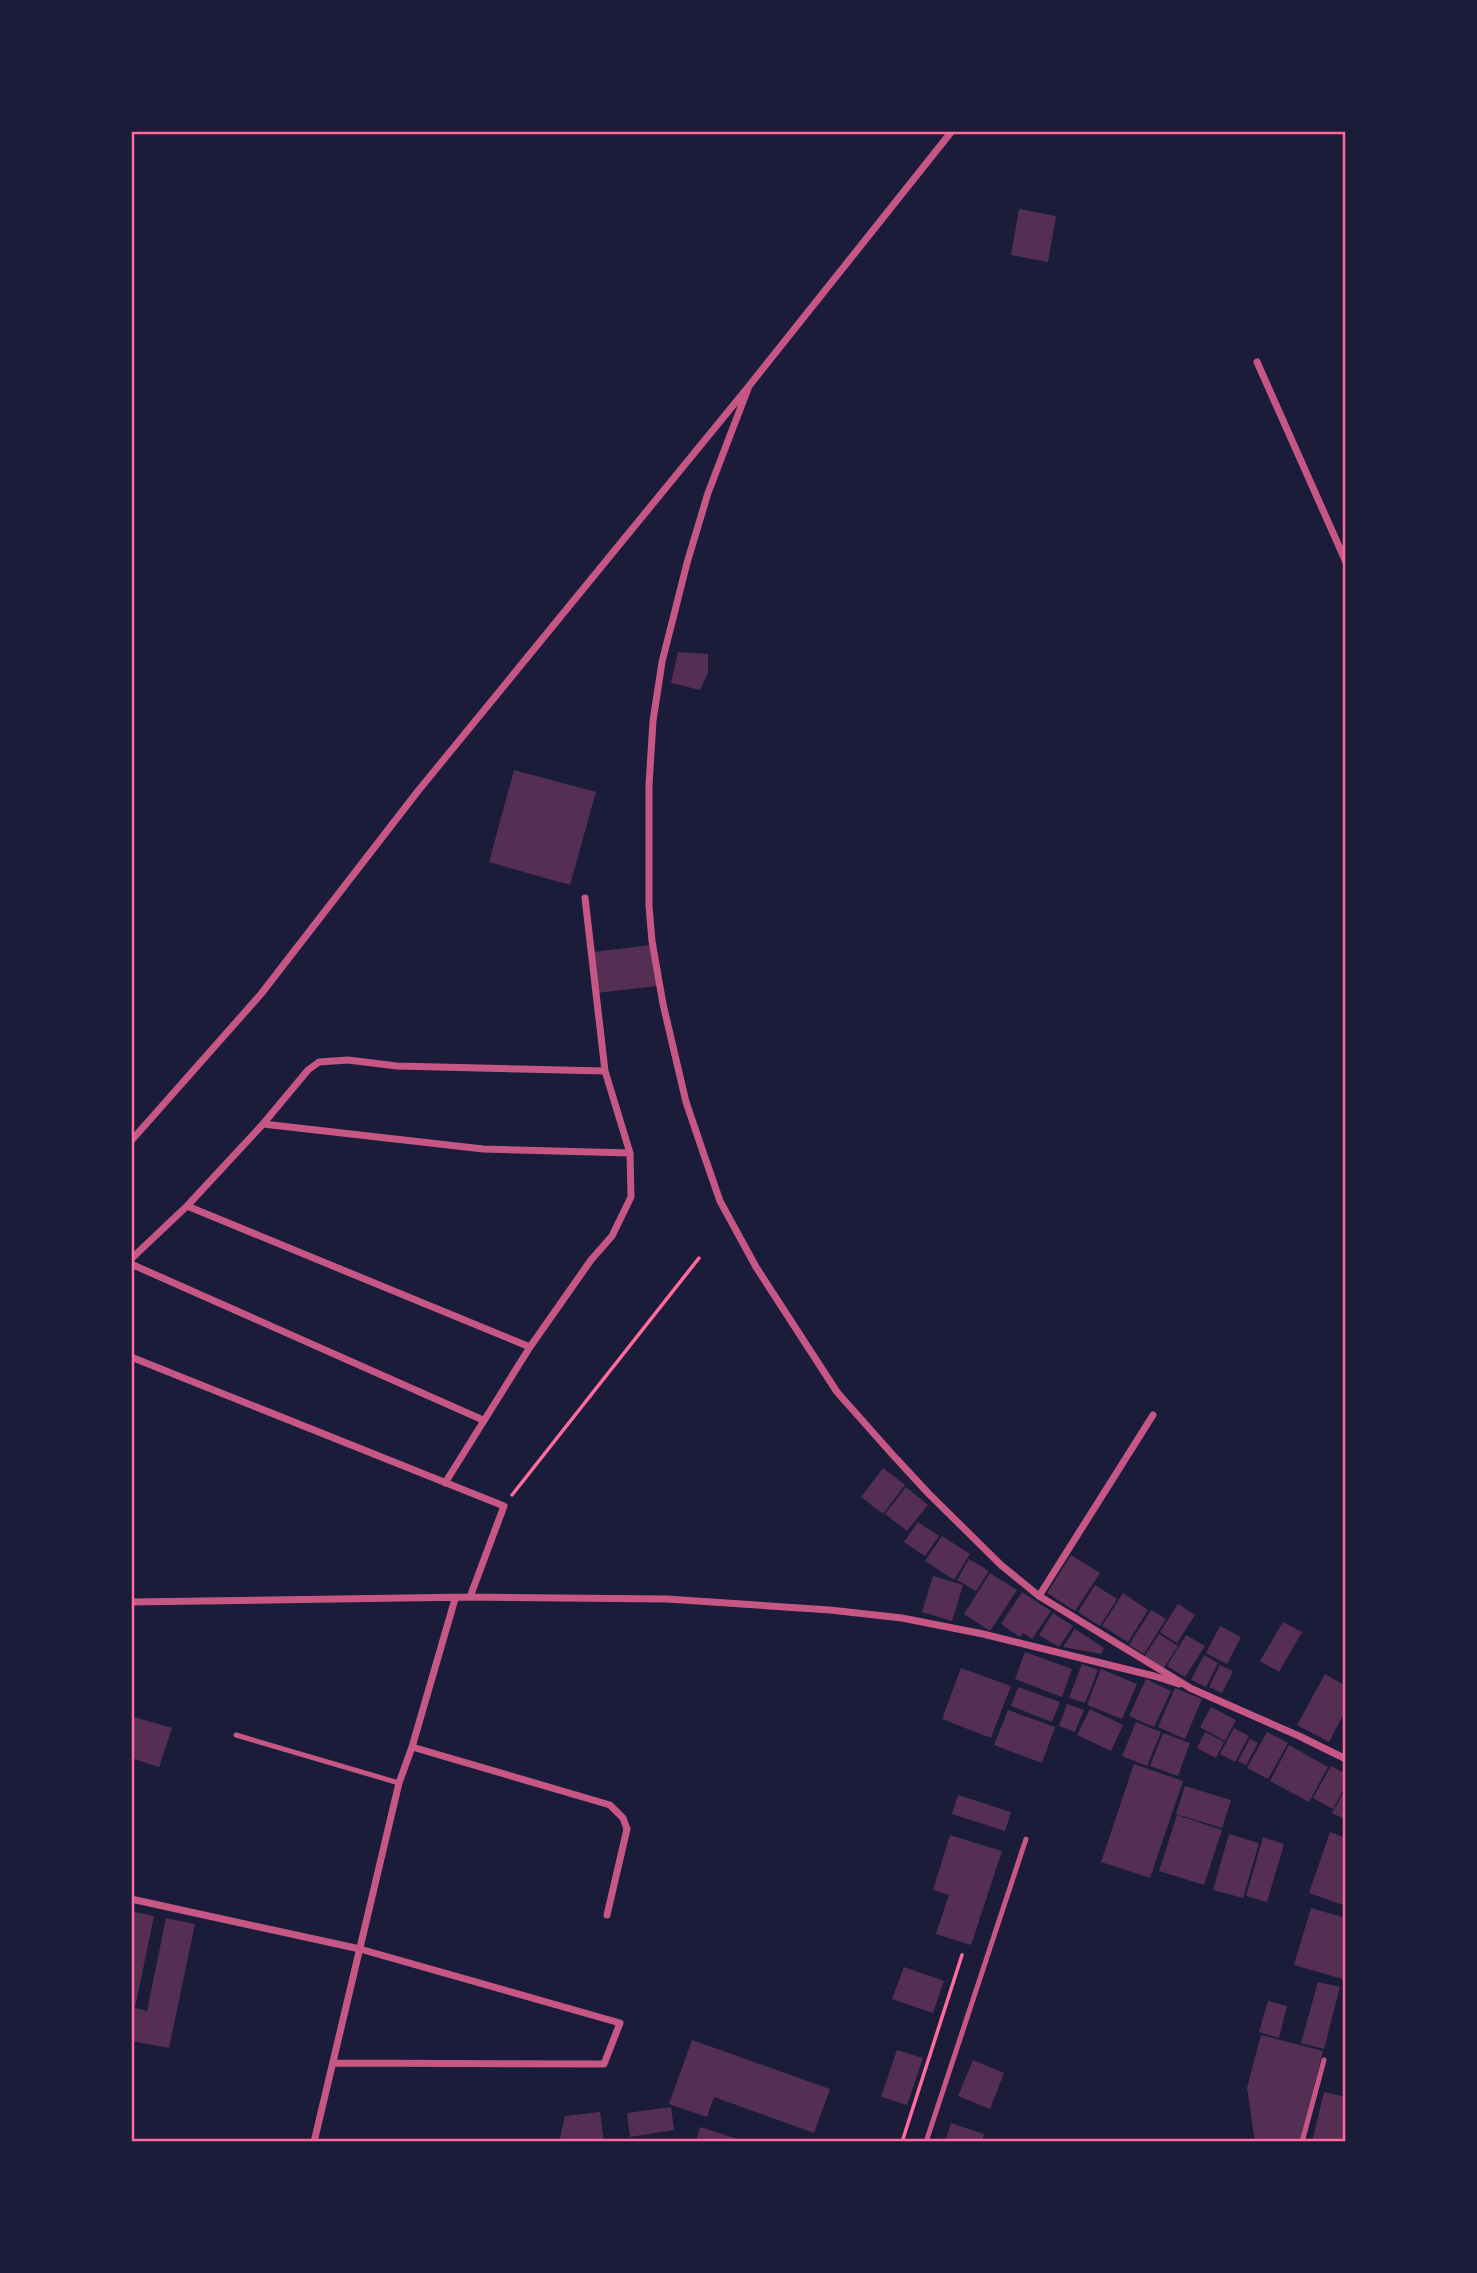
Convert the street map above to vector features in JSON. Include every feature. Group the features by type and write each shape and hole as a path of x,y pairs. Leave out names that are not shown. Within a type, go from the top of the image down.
{"street":[{"path":"131,1141 261,994 418,791 749,386 952,131"},
{"path":"1256,362 1346,562"},
{"path":"749,386 708,493 662,662 653,721 649,785 649,906 652,941 663,1004 684,1090 720,1202 756,1267 837,1392 929,1494 1001,1564 1040,1596 1192,1689"},
{"path":"445,1483 530,1347 591,1260 612,1236 631,1197 631,1153 605,1071 585,898"},
{"path":"131,1258 187,1206 263,1124 308,1070 319,1062 348,1060 397,1066 605,1071"},
{"path":"263,1124 483,1149 631,1153"},
{"path":"187,1206 530,1347"},
{"path":"131,1264 483,1420"},
{"path":"131,1357 504,1506 470,1597"},
{"path":"1040,1596 1153,1415"},
{"path":"131,1602 470,1597 667,1599 830,1610 902,1618 984,1634 1154,1676 1192,1689 1346,1759"},
{"path":"314,2142 399,1783 455,1599"},
{"path":"412,1747 610,1805 624,1818 627,1829 607,1915"},
{"path":"131,1899 360,1949 620,2023 604,2064 333,2063"}],"lane":[{"path":"236,1735 399,1783"},
{"path":"926,2142 1026,1839"},
{"path":"1302,2142 1324,2060"}],"path":[{"path":"504,1506 699,1258"},
{"path":"902,2142 961,1955"}],"building":[{"path":"1019,209 1056,216 1048,262 1011,255"},
{"path":"678,652 708,654 708,673 700,690 671,683"},
{"path":"514,770 596,792 570,885 489,862"},
{"path":"651,945 658,986 597,993 593,952"},
{"path":"883,1468 905,1485 883,1514 861,1497"},
{"path":"906,1487 928,1505 907,1531 885,1514"},
{"path":"918,1522 939,1536 925,1556 904,1542"},
{"path":"942,1536 970,1554 954,1580 925,1561"},
{"path":"1071,1555 1100,1573 1075,1611 1047,1593"},
{"path":"969,1559 989,1571 976,1591 957,1580"},
{"path":"990,1573 1017,1590 990,1631 964,1614"},
{"path":"933,1576 963,1585 952,1621 922,1612"},
{"path":"1095,1585 1117,1599 1100,1626 1078,1612"},
{"path":"1022,1592 1051,1611 1032,1639 1023,1633 1020,1637 1001,1624"},
{"path":"1123,1593 1148,1610 1128,1642 1102,1626"},
{"path":"1178,1604 1195,1615 1177,1643 1160,1632"},
{"path":"1151,1610 1166,1619 1144,1654 1129,1645"},
{"path":"1053,1613 1073,1626 1059,1647 1039,1635"},
{"path":"1283,1622 1302,1632 1279,1672 1260,1661"},
{"path":"1220,1626 1241,1637 1227,1664 1206,1653"},
{"path":"1075,1629 1104,1648 1101,1654 1063,1647"},
{"path":"1159,1634 1178,1646 1163,1669 1144,1657"},
{"path":"1186,1635 1205,1646 1185,1677 1167,1666"},
{"path":"1025,1652 1072,1669 1062,1697 1015,1679"},
{"path":"1204,1655 1218,1663 1206,1687 1191,1680"},
{"path":"1082,1664 1098,1670 1085,1703 1069,1698"},
{"path":"1220,1665 1233,1671 1222,1693 1209,1687"},
{"path":"961,1668 1011,1686 991,1738 942,1719"},
{"path":"1101,1669 1137,1684 1122,1719 1087,1705"},
{"path":"1325,1674 1346,1686 1346,1710 1329,1742 1297,1725"},
{"path":"1146,1679 1171,1691 1154,1727 1129,1716"},
{"path":"1018,1687 1060,1702 1052,1722 1011,1706"},
{"path":"1175,1688 1202,1699 1185,1739 1158,1727"},
{"path":"1067,1704 1084,1710 1075,1732 1059,1726"},
{"path":"1211,1707 1236,1720 1225,1741 1200,1727"},
{"path":"1090,1709 1123,1725 1111,1751 1077,1735"},
{"path":"1008,1710 1055,1727 1042,1763 994,1745"},
{"path":"131,1716 172,1728 159,1767 131,1758"},
{"path":"1136,1722 1161,1732 1147,1766 1122,1756"},
{"path":"1234,1728 1249,1736 1235,1762 1220,1754"},
{"path":"1205,1732 1224,1742 1216,1758 1197,1748"},
{"path":"1267,1732 1288,1743 1268,1779 1247,1768"},
{"path":"1163,1733 1190,1743 1178,1776 1150,1766"},
{"path":"1250,1739 1258,1743 1246,1765 1238,1761"},
{"path":"1289,1745 1328,1767 1309,1802 1270,1781"},
{"path":"1134,1764 1183,1781 1150,1878 1101,1862"},
{"path":"1331,1766 1346,1774 1346,1785 1333,1809 1313,1798"},
{"path":"1185,1786 1231,1800 1222,1828 1176,1814"},
{"path":"1346,1788 1346,1820 1332,1813"},
{"path":"958,1795 1011,1812 1005,1831 952,1814"},
{"path":"1177,1815 1222,1830 1204,1885 1159,1871"},
{"path":"1330,1832 1346,1838 1346,1906 1309,1893"},
{"path":"1229,1834 1259,1843 1243,1898 1213,1890"},
{"path":"950,1835 1002,1851 971,1945 936,1934 949,1895 933,1890"},
{"path":"1263,1837 1284,1844 1267,1902 1246,1896"},
{"path":"1311,1908 1346,1918 1346,1980 1294,1965"},
{"path":"131,1911 154,1916 135,2008 147,2011 166,1918 195,1924 169,2048 131,2041"},
{"path":"904,1967 944,1981 933,2013 892,1999"},
{"path":"1318,1982 1340,1987 1324,2049 1301,2043"},
{"path":"1268,2001 1287,2006 1279,2038 1259,2032"},
{"path":"1261,2035 1323,2051 1300,2142 1255,2142 1247,2088"},
{"path":"692,2040 830,2089 814,2133 714,2097 707,2117 669,2104"},
{"path":"897,2050 923,2058 907,2105 881,2097"},
{"path":"973,2060 1004,2073 990,2109 958,2096"},
{"path":"1324,2092 1346,2097 1346,2142 1312,2142"},
{"path":"671,2107 674,2130 630,2137 627,2113"},
{"path":"600,2112 604,2142 559,2142 565,2116"},
{"path":"951,2123 984,2134 982,2142 945,2142"},
{"path":"700,2127 744,2141 744,2142 696,2142"}]}
